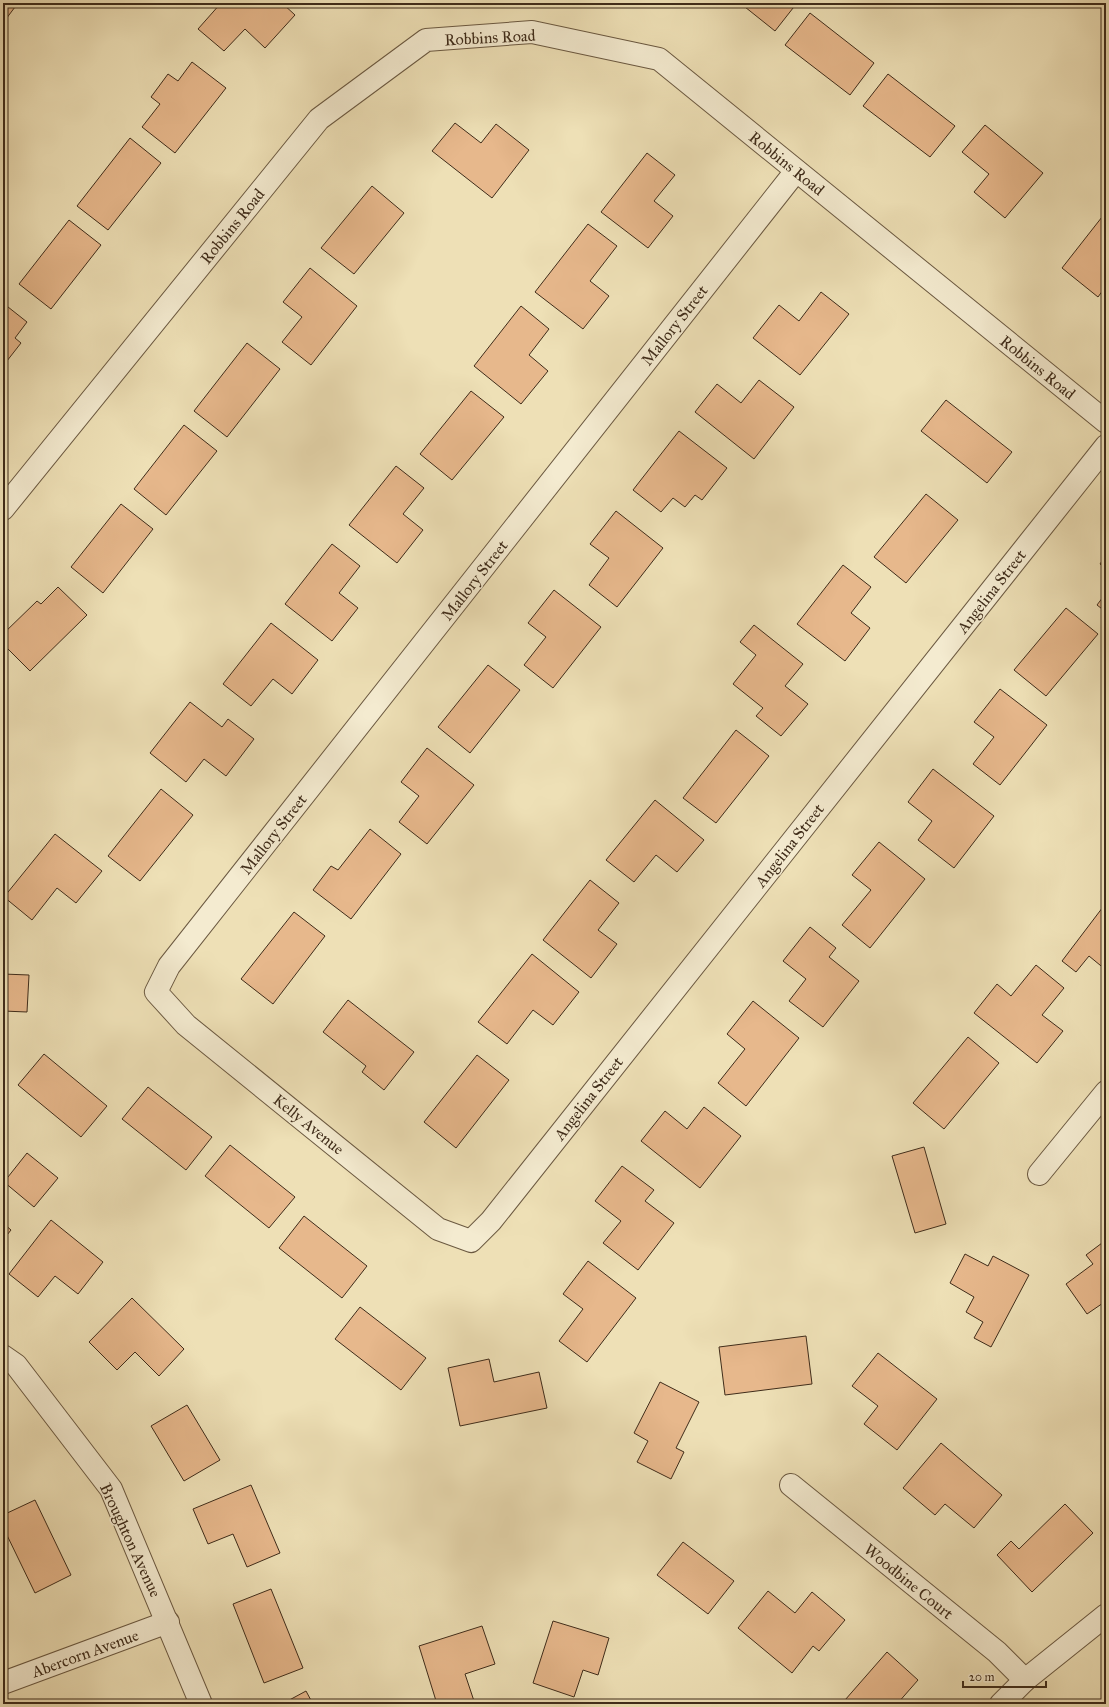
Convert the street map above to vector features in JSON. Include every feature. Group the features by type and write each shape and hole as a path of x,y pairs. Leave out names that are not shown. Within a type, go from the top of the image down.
{"street":[{"name":"Robbins Road","path":"3,509 319,119 426,40 532,32 659,59 1106,422"},
{"name":"Mallory Street","path":"156,992 169,966 796,171"},
{"name":"Angelina Street","path":"471,1241 501,1208 1106,446"},
{"name":"Kelly Avenue","path":"156,992 186,1025 438,1229 471,1241"},
{"path":"1039,1174 1106,1092"},
{"name":"Broughton Avenue","path":"3,1356 16,1365 111,1489 168,1622 201,1704"},
{"name":"Woodbine Court","path":"791,1486 991,1648 1025,1680"},
{"path":"1001,1704 1025,1680 1106,1615"},
{"name":"Abercorn Avenue","path":"3,1683 168,1622"}],"building":[{"path":"3,3 18,3 3,23"},
{"path":"221,3 282,3 295,15 265,48 245,29 224,51 198,29"},
{"path":"740,3 797,3 775,31"},
{"path":"810,13 874,63 850,95 785,45"},
{"path":"192,62 226,88 175,153 142,127 160,104 151,97 168,74 178,81"},
{"path":"888,74 955,126 930,157 863,106"},
{"path":"455,123 481,143 496,124 529,150 492,198 432,151"},
{"path":"985,125 1043,173 1005,218 974,192 989,174 962,152"},
{"path":"130,138 161,163 108,230 77,206"},
{"path":"647,153 675,175 654,201 673,216 648,248 601,212"},
{"path":"372,186 404,213 354,274 321,248"},
{"path":"1102,217 1106,220 1106,286 1098,297 1062,268"},
{"path":"69,220 101,245 51,309 19,284"},
{"path":"588,224 617,246 590,281 609,296 583,329 535,292"},
{"path":"310,268 357,306 311,365 282,342 302,317 283,302"},
{"path":"821,292 849,314 800,375 753,338 779,305 799,321"},
{"path":"3,303 27,322 15,338 21,343 3,366"},
{"path":"521,306 549,329 529,355 548,371 521,404 474,366"},
{"path":"247,343 280,369 227,437 194,411"},
{"path":"759,380 794,407 754,459 695,412 717,384 741,403"},
{"path":"471,391 504,417 452,480 420,454"},
{"path":"946,400 1012,452 987,483 921,431"},
{"path":"184,425 217,451 166,515 134,489"},
{"path":"679,431 727,468 702,500 695,495 685,507 673,498 661,512 633,490"},
{"path":"396,466 424,488 403,514 423,530 397,563 349,525"},
{"path":"926,494 958,520 906,583 874,557"},
{"path":"121,504 153,529 103,593 71,567"},
{"path":"616,511 663,548 617,607 589,585 609,558 590,544"},
{"path":"332,544 360,566 339,593 358,608 332,641 285,604"},
{"path":"1106,555 1106,569 1100,564"},
{"path":"843,565 871,587 851,613 870,628 845,661 797,624"},
{"path":"58,587 87,615 30,671 3,644 3,634 37,601 41,604"},
{"path":"554,590 601,627 553,688 524,665 546,637 528,623"},
{"path":"1106,593 1106,612 1097,605"},
{"path":"1066,608 1098,634 1046,696 1014,670"},
{"path":"271,623 318,660 292,694 273,679 251,706 223,684"},
{"path":"754,625 803,664 785,686 808,704 781,736 756,716 763,708 733,684 756,655 740,642"},
{"path":"488,665 520,690 470,753 438,727"},
{"path":"1000,689 1047,725 1000,785 973,764 994,737 974,722"},
{"path":"190,702 222,727 228,719 254,739 226,776 204,759 186,782 150,753"},
{"path":"736,730 769,756 716,823 683,798"},
{"path":"427,748 474,785 427,844 399,822 419,796 401,782"},
{"path":"933,769 994,816 954,868 918,840 932,821 908,802"},
{"path":"161,789 193,815 140,881 108,856"},
{"path":"655,800 704,840 677,872 656,855 634,882 606,860"},
{"path":"370,829 401,854 351,919 313,890 331,866 338,870"},
{"path":"55,834 102,871 76,903 57,888 32,920 4,897"},
{"path":"879,842 925,879 870,948 842,925 871,890 852,875"},
{"path":"590,880 619,903 598,930 617,944 591,978 543,940"},
{"path":"1106,903 1106,970 1089,956 1076,972 1062,961"},
{"path":"294,912 325,936 273,1004 241,979"},
{"path":"810,927 836,948 829,957 859,981 823,1027 789,1001 806,979 783,961"},
{"path":"532,954 579,992 553,1025 533,1010 507,1044 478,1022"},
{"path":"1036,965 1064,988 1042,1015 1063,1031 1037,1063 974,1013 997,984 1011,996"},
{"path":"3,974 29,975 27,1012 3,1011"},
{"path":"348,1000 414,1052 384,1090 362,1072 366,1066 323,1032"},
{"path":"753,1001 799,1038 746,1106 718,1083 745,1049 727,1034"},
{"path":"968,1037 999,1063 944,1129 913,1103"},
{"path":"44,1054 107,1106 81,1137 18,1085"},
{"path":"477,1055 509,1080 456,1148 424,1122"},
{"path":"148,1087 212,1137 186,1170 122,1119"},
{"path":"704,1107 741,1136 700,1188 641,1141 665,1111 687,1129"},
{"path":"230,1145 295,1197 269,1228 205,1176"},
{"path":"924,1147 946,1224 915,1233 892,1156"},
{"path":"27,1153 58,1178 34,1207 4,1182"},
{"path":"622,1166 654,1190 645,1201 674,1223 638,1270 603,1243 621,1221 595,1201"},
{"path":"304,1216 367,1266 342,1298 279,1248"},
{"path":"51,1220 103,1262 78,1294 55,1276 38,1297 9,1274"},
{"path":"3,1223 11,1230 3,1240"},
{"path":"1106,1240 1106,1301 1087,1314 1066,1284 1093,1264 1086,1255"},
{"path":"965,1254 988,1266 993,1256 1029,1275 991,1347 974,1338 983,1322 966,1312 974,1297 950,1283"},
{"path":"588,1261 636,1298 587,1362 559,1341 583,1309 563,1294"},
{"path":"132,1298 184,1349 159,1376 135,1352 117,1370 89,1342"},
{"path":"360,1307 426,1358 401,1390 335,1339"},
{"path":"806,1336 812,1384 725,1395 719,1347"},
{"path":"878,1353 937,1399 897,1450 864,1424 878,1406 852,1386"},
{"path":"489,1359 494,1382 539,1372 547,1408 460,1426 448,1368"},
{"path":"660,1382 699,1402 676,1448 684,1452 671,1479 637,1462 648,1441 634,1433"},
{"path":"187,1405 220,1460 184,1481 151,1426"},
{"path":"941,1443 1002,1495 974,1528 945,1504 935,1515 903,1488"},
{"path":"251,1485 280,1553 247,1567 233,1534 208,1544 193,1509"},
{"path":"35,1500 71,1575 35,1593 3,1527 3,1515"},
{"path":"1065,1504 1093,1533 1032,1592 997,1555 1011,1541 1019,1549"},
{"path":"683,1542 734,1581 708,1614 657,1575"},
{"path":"271,1589 303,1668 264,1683 233,1604"},
{"path":"768,1591 795,1613 812,1592 845,1620 819,1651 813,1646 792,1673 738,1628"},
{"path":"553,1621 609,1638 598,1675 583,1670 574,1697 533,1683"},
{"path":"482,1626 495,1664 465,1674 474,1701 464,1704 437,1704 419,1646"},
{"path":"887,1652 918,1680 897,1704 849,1704 845,1700"},
{"path":"306,1691 313,1704 282,1704"}]}
